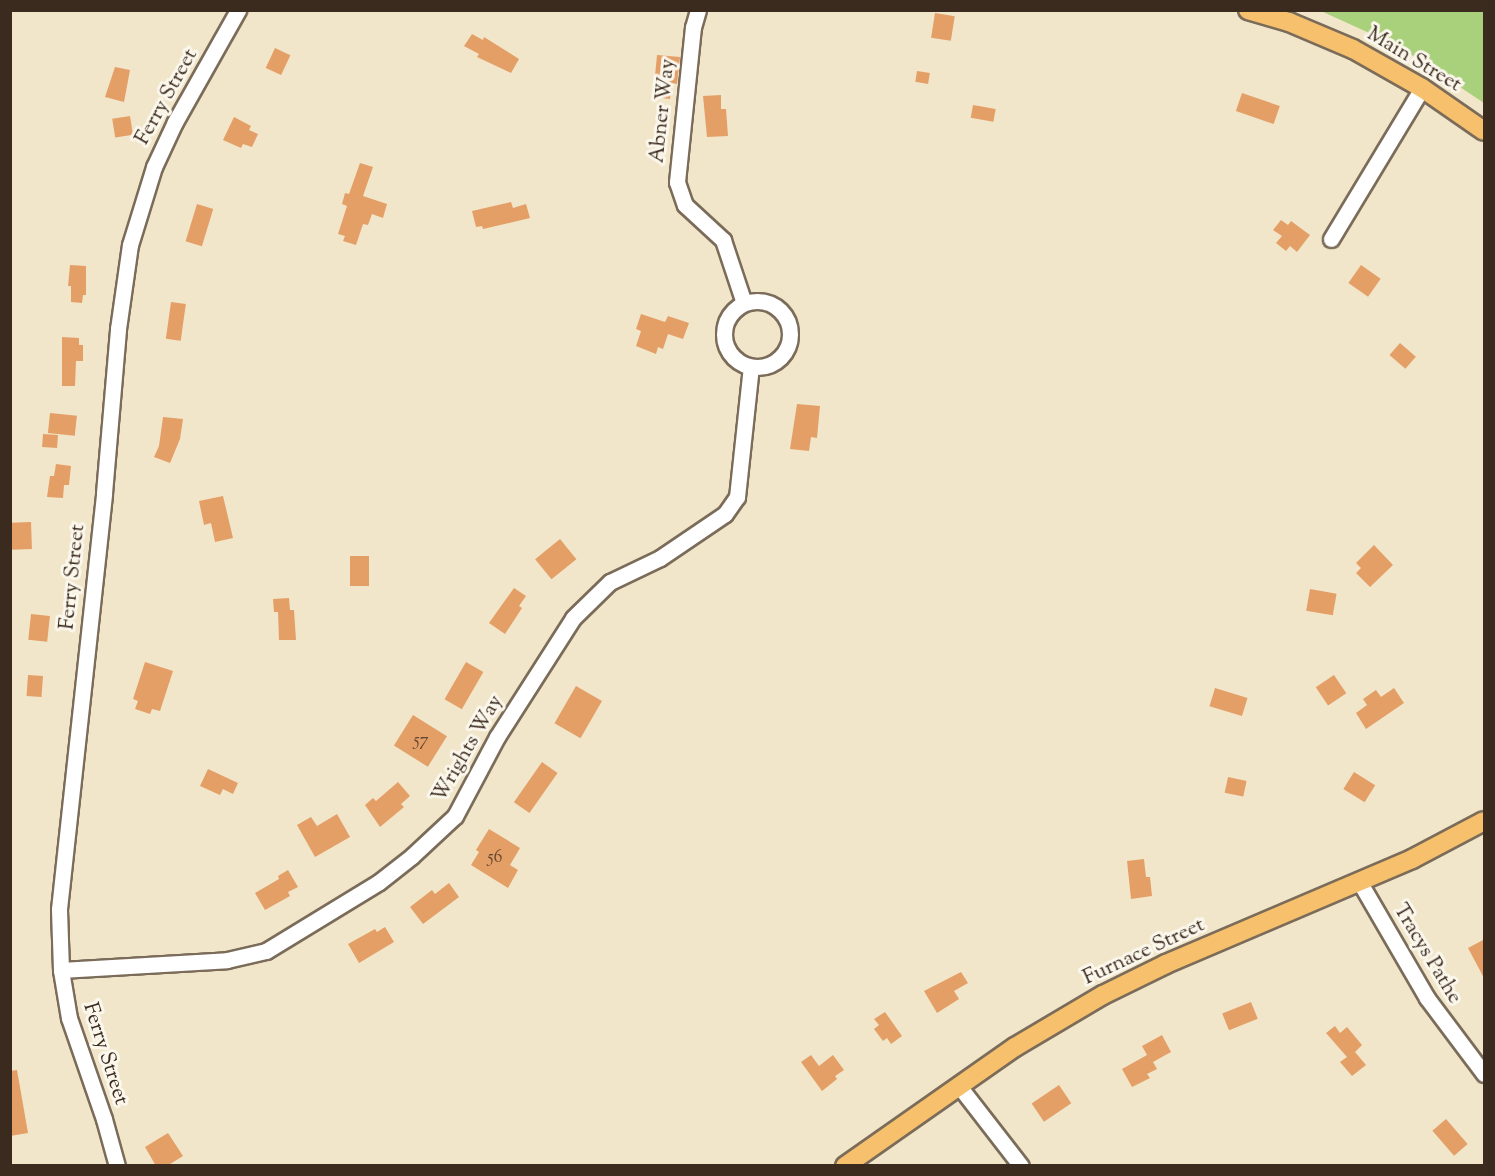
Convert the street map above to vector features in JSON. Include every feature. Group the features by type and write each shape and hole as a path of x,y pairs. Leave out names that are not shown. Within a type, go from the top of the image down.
{"main road":[{"name":"Main Street","path":"1248,10 1321,34 1364,55 1422,88 1485,131"},
{"name":"Furnace Street","path":"845,1166 1044,1029 1133,979 1438,847 1485,821"}],"street":[{"name":"Ferry Street","path":"117,1166 104,1119 74,1035 61,970 61,881 104,493 118,329 130,245 144,193 165,141 238,10"},
{"name":"Abner Way","path":"698,10 693,27 677,182 685,205 723,240 744,303"},
{"path":"1331,239 1422,88"},
{"path":"762,301 777,308 788,322 790,330 787,348 777,361 760,368 752,367 736,360 730,354 723,338 726,321 737,307 744,303 762,301"},
{"name":"Wrights Way","path":"61,970 228,960 266,951 379,882 412,856 455,816 497,737 573,618 610,582 660,558 725,514 737,497 752,367"},
{"name":"Tracys Pathe","path":"1359,881 1427,998 1485,1074"},
{"path":"959,1086 1022,1166"}],"green space":[{"path":"1321,11 1484,11 1484,103 1400,47"}],"building":[{"path":"935,13 955,16 951,41 931,38"},
{"path":"472,34 483,40 484,37 519,59 511,73 477,57 479,54 464,46"},
{"path":"275,48 290,55 281,75 266,68"},
{"path":"657,55 680,57 677,84 672,83 670,99 653,97"},
{"path":"115,67 130,70 124,102 105,97"},
{"path":"917,71 930,73 928,84 915,82"},
{"path":"1242,93 1280,106 1274,124 1236,111"},
{"path":"721,95 721,109 726,109 728,136 707,137 703,96"},
{"path":"973,105 996,109 993,122 971,118"},
{"path":"130,116 133,135 115,138 112,119"},
{"path":"234,117 251,126 249,130 258,134 252,147 243,144 241,148 223,140"},
{"path":"360,163 373,167 363,196 387,204 383,218 372,214 368,225 363,224 356,245 343,241 345,236 338,234 347,206 342,204 345,193 349,194"},
{"path":"511,202 513,208 526,204 530,218 483,229 482,226 476,227 472,211"},
{"path":"197,204 213,209 202,246 186,241"},
{"path":"1281,220 1288,225 1291,221 1310,235 1297,252 1290,246 1286,251 1276,243 1282,236 1273,230"},
{"path":"70,265 86,266 86,295 83,295 82,303 71,302 71,286 68,286"},
{"path":"1361,265 1381,279 1368,297 1348,283"},
{"path":"171,302 186,304 181,341 166,339"},
{"path":"641,314 665,322 668,316 689,323 683,339 668,334 663,349 658,347 656,354 636,346 641,331 636,329"},
{"path":"62,337 79,338 79,345 83,345 83,361 76,361 75,386 62,386"},
{"path":"1400,343 1416,357 1405,369 1390,355"},
{"path":"797,404 820,406 817,438 811,437 809,451 790,449"},
{"path":"50,413 77,416 75,436 48,433"},
{"path":"163,417 183,419 180,439 170,463 154,457 159,446"},
{"path":"43,434 58,435 57,448 42,447"},
{"path":"56,464 71,466 69,485 64,485 63,498 47,497 50,476 54,476"},
{"path":"223,496 233,538 215,542 211,523 204,525 199,501"},
{"path":"31,522 32,549 11,550 10,523"},
{"path":"560,539 576,559 551,579 535,559"},
{"path":"1374,545 1393,565 1370,587 1356,573 1361,568 1356,563"},
{"path":"350,556 369,556 369,586 350,586"},
{"path":"514,588 526,596 519,606 522,608 505,634 489,623"},
{"path":"1310,589 1337,594 1333,615 1306,611"},
{"path":"289,598 290,610 294,610 296,640 279,640 278,612 274,612 273,599"},
{"path":"31,614 50,616 47,642 28,640"},
{"path":"145,662 173,671 160,711 152,709 150,714 135,709 138,701 133,699"},
{"path":"466,662 483,672 462,709 444,699"},
{"path":"28,675 43,676 41,697 27,696"},
{"path":"1334,675 1346,693 1328,706 1316,687"},
{"path":"576,686 602,701 580,738 554,723"},
{"path":"1215,688 1248,698 1242,716 1209,706"},
{"path":"1394,688 1404,703 1366,729 1356,713 1367,705 1363,699 1376,690 1381,697"},
{"path":"413,715 447,736 428,767 394,746"},
{"path":"542,762 558,773 529,813 514,802"},
{"path":"208,769 238,783 233,794 223,789 220,795 200,786"},
{"path":"1354,772 1375,785 1365,802 1343,789"},
{"path":"1228,777 1247,781 1243,797 1225,793"},
{"path":"398,782 410,796 401,804 404,807 380,827 365,805 373,798 376,801"},
{"path":"337,814 350,837 315,857 297,825 311,817 317,826"},
{"path":"489,829 520,848 510,865 518,870 508,888 471,865 479,852 476,850"},
{"path":"1144,859 1146,877 1150,877 1152,896 1131,899 1127,861"},
{"path":"288,870 298,887 288,892 290,896 265,910 255,893 279,879 278,876"},
{"path":"449,883 459,897 423,924 410,907 432,890 435,894"},
{"path":"385,927 394,942 359,963 348,944 375,929 377,932"},
{"path":"1485,939 1485,980 1468,948"},
{"path":"961,972 968,983 954,991 959,999 937,1013 924,991"},
{"path":"1251,1002 1258,1019 1229,1030 1222,1014"},
{"path":"885,1012 902,1036 891,1044 887,1038 883,1041 874,1029 879,1025 874,1019"},
{"path":"1335,1026 1340,1033 1347,1027 1362,1045 1355,1052 1366,1065 1352,1076 1340,1062 1347,1057 1326,1033"},
{"path":"1162,1035 1171,1052 1153,1062 1157,1069 1147,1074 1150,1078 1132,1087 1122,1069 1147,1055 1142,1046"},
{"path":"811,1055 819,1066 833,1055 844,1070 835,1076 837,1079 822,1091 801,1062"},
{"path":"17,1070 28,1133 10,1136 10,1071"},
{"path":"1059,1085 1071,1103 1044,1122 1032,1103"},
{"path":"1446,1119 1468,1144 1454,1156 1432,1131"},
{"path":"168,1133 183,1156 167,1166 156,1166 145,1147"}]}
